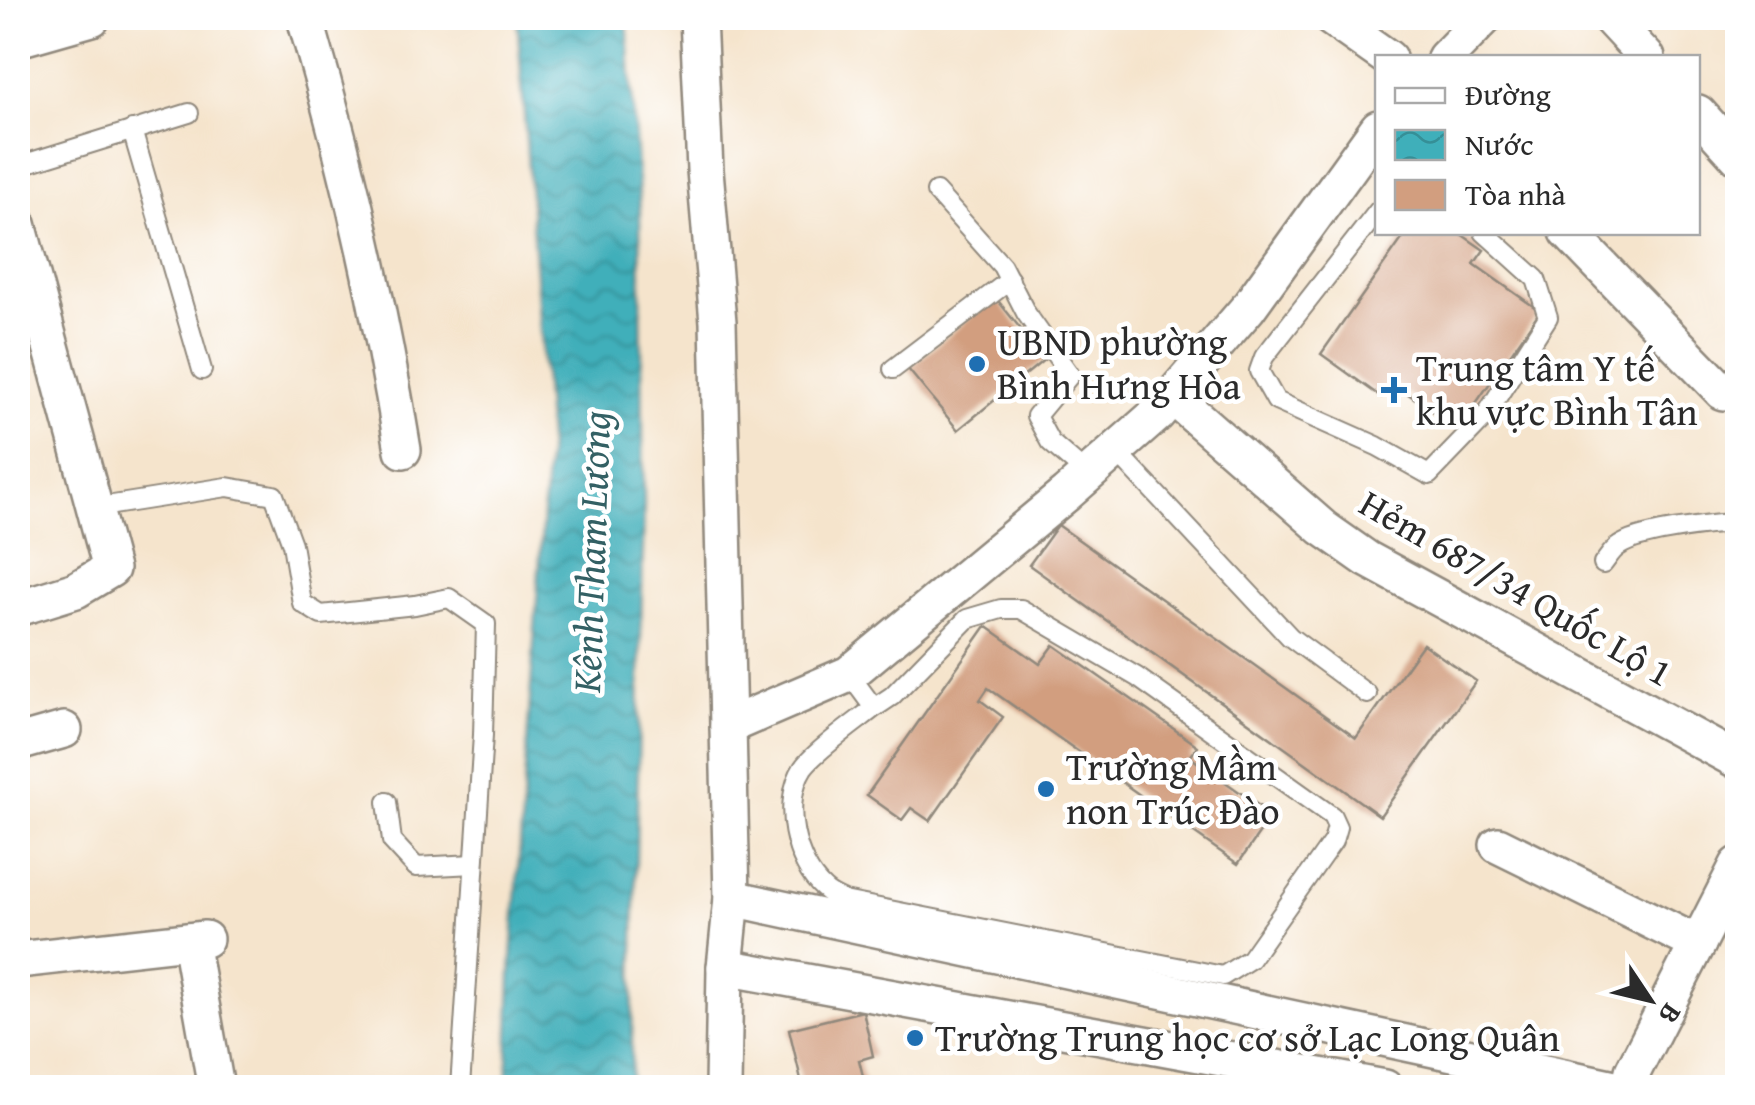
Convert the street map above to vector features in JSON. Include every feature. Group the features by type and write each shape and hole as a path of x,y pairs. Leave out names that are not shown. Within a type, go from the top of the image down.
{"street":[{"path":"18,39 92,18"},
{"path":"305,18 337,128 372,274 403,450"},
{"path":"698,18 718,322 728,726 732,898 725,967 724,1088"},
{"path":"1331,18 1384,55"},
{"path":"1448,55 1484,18"},
{"path":"1610,18 1644,55"},
{"path":"1700,114 1738,156"},
{"path":"728,726 849,674 1157,414 1248,308 1375,132"},
{"path":"18,224 31,331 94,508 111,569 76,590 18,608"},
{"path":"1571,235 1722,392"},
{"name":"Hẻm 687/34 Quốc Lộ 1","path":"1172,396 1323,528 1367,559 1738,761"},
{"path":"18,743 64,730"},
{"path":"1498,846 1698,944"},
{"path":"1629,1088 1632,1071 1738,865"},
{"path":"732,898 1496,1076 1615,1088"},
{"path":"18,960 198,940 216,1086"},
{"path":"725,967 1384,1088"}],"lane":[{"path":"18,166 189,113"},
{"path":"132,130 202,370"},
{"path":"936,192 1002,266 1026,313 1070,375 1036,416 1050,442 1088,475"},
{"path":"1375,215 1264,357 1259,370 1276,401 1377,446 1430,475 1484,418 1548,317 1536,279 1487,235"},
{"path":"893,369 1010,280"},
{"path":"1115,450 1290,637 1367,694"},
{"path":"94,508 227,486 274,495 292,544 302,603 321,616 449,598 486,624 483,735 460,1088"},
{"path":"1603,564 1616,547 1628,540 1738,522"},
{"path":"1001,608 1021,609 1137,677 1332,816 1337,828 1333,841 1250,959 1224,976 844,901 821,886 804,860 794,831 793,798 804,766 874,708 892,696 967,619 1001,608"},
{"path":"849,674 874,708"},
{"path":"387,802 392,841 416,867 474,864"},
{"path":"180,1088 216,1086"}],"water":[{"name":"Kênh Tham Lương","path":"517,18 627,18 640,209 644,503 631,1087 507,1087 511,972 548,440"}],"building":[{"path":"1405,235 1462,235 1484,250 1474,264 1540,311 1458,429 1391,382 1381,397 1321,354"},
{"name":"UBND phường Bình Hưng Hòa","path":"995,297 1045,359 958,430 908,369"},
{"path":"1058,525 1356,738 1423,644 1476,681 1380,816 1029,565"},
{"path":"986,626 1040,664 1054,645 1198,746 1190,757 1272,815 1238,864 988,688 980,700 1003,717 930,821 911,808 902,820 867,795"},
{"path":"863,1011 873,1056 859,1060 866,1088 803,1088 789,1029"},
{"path":"1102,1079 1104,1088 1072,1088 1072,1086"}],"place":[{"name":"UBND phường Bình Hưng Hòa","path":"977,364"},
{"name":"Trung tâm Y tế khu vực Bình Tân","path":"1394,390"},
{"name":"Trường Mầm non Trúc Đào","path":"1046,789"},
{"name":"Trường Trung học cơ sở Lạc Long Quân","path":"915,1038"}]}
